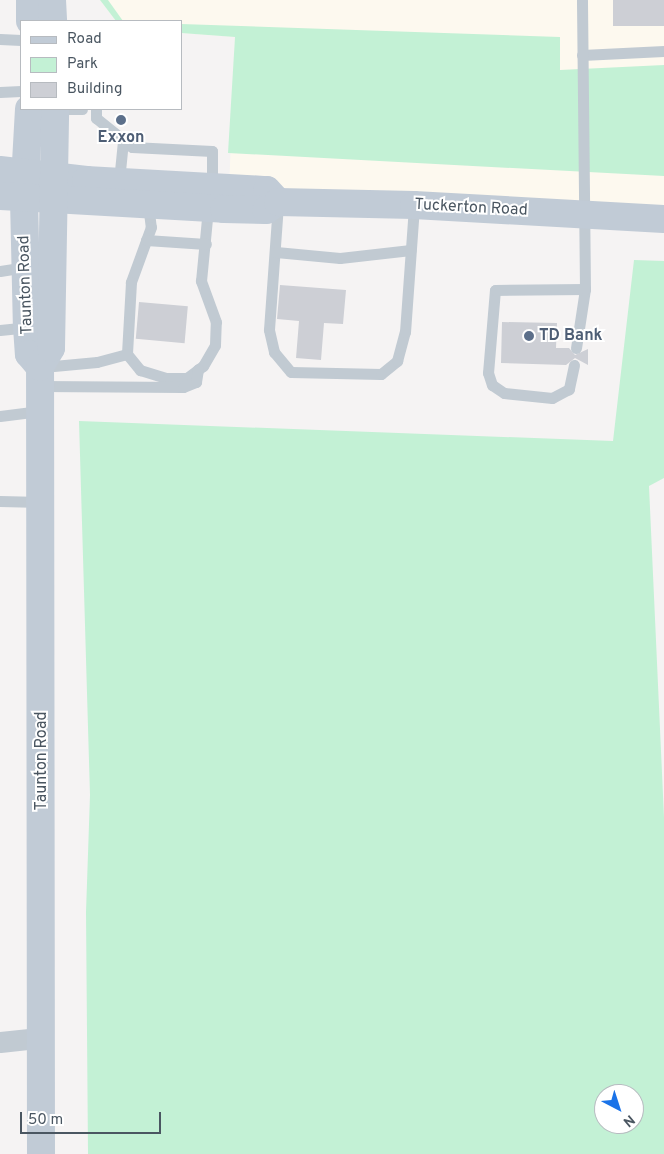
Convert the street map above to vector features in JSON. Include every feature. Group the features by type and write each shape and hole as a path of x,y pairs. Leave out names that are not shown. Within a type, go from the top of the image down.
{"street":[{"path":"30,0 30,20"},
{"path":"52,0 53,20"},
{"name":"Taunton Road","path":"29,110 13,171 13,269 27,327 29,354 40,388"},
{"name":"Taunton Road","path":"41,1154 40,388 51,348 56,187 55,110"},
{"name":"Tuckerton Road","path":"13,171 56,187 148,204 210,197"},
{"name":"Tuckerton Road","path":"12,198 56,187 119,181 210,197 266,210 278,202 414,205 664,219"},
{"path":"0,1042 40,1038"}],"lane":[{"path":"576,348 585,289 582,0"},
{"path":"0,39 20,40"},
{"path":"582,55 664,51"},
{"path":"0,92 20,91"},
{"path":"96,110 96,118 132,147 212,151 210,197 201,281 216,330 214,345 198,370 187,378 160,376 140,370 127,354 130,282 151,227 148,204"},
{"path":"119,181 123,141"},
{"path":"278,202 270,330 274,352 291,372 381,374 397,361 405,332 414,205"},
{"path":"146,240 206,244"},
{"path":"276,252 340,258 411,250"},
{"path":"574,365 571,385 557,397 504,393 495,388 488,371 494,290 585,289"},
{"path":"0,330 27,327"},
{"path":"0,416 40,388 96,362 127,354"},
{"path":"40,388 183,387 196,382 198,370"},
{"path":"0,500 40,502"}],"shaded area":[{"path":"100,0 664,0 664,219 229,190 235,37 182,33 182,20 115,20"}],"green space":[{"path":"100,0 108,0 122,20 115,20"},
{"path":"182,24 560,37 560,70 664,65 664,176 228,153 235,37 182,33"},
{"path":"634,260 664,261 664,478 649,486 664,817 664,1154 88,1154 86,912 90,795 79,421 613,441"}],"building":[{"path":"613,0 664,0 664,26 613,26"},
{"path":"280,285 346,290 343,324 324,323 321,360 296,358 299,321 277,319"},
{"path":"139,302 188,306 185,343 136,339"},
{"name":"TD Bank","path":"502,322 557,323 556,348 569,348 575,355 588,349 588,365 575,358 566,365 501,363"}],"place":[{"name":"Exxon","path":"121,120"},
{"name":"TD Bank","path":"529,336"}]}
